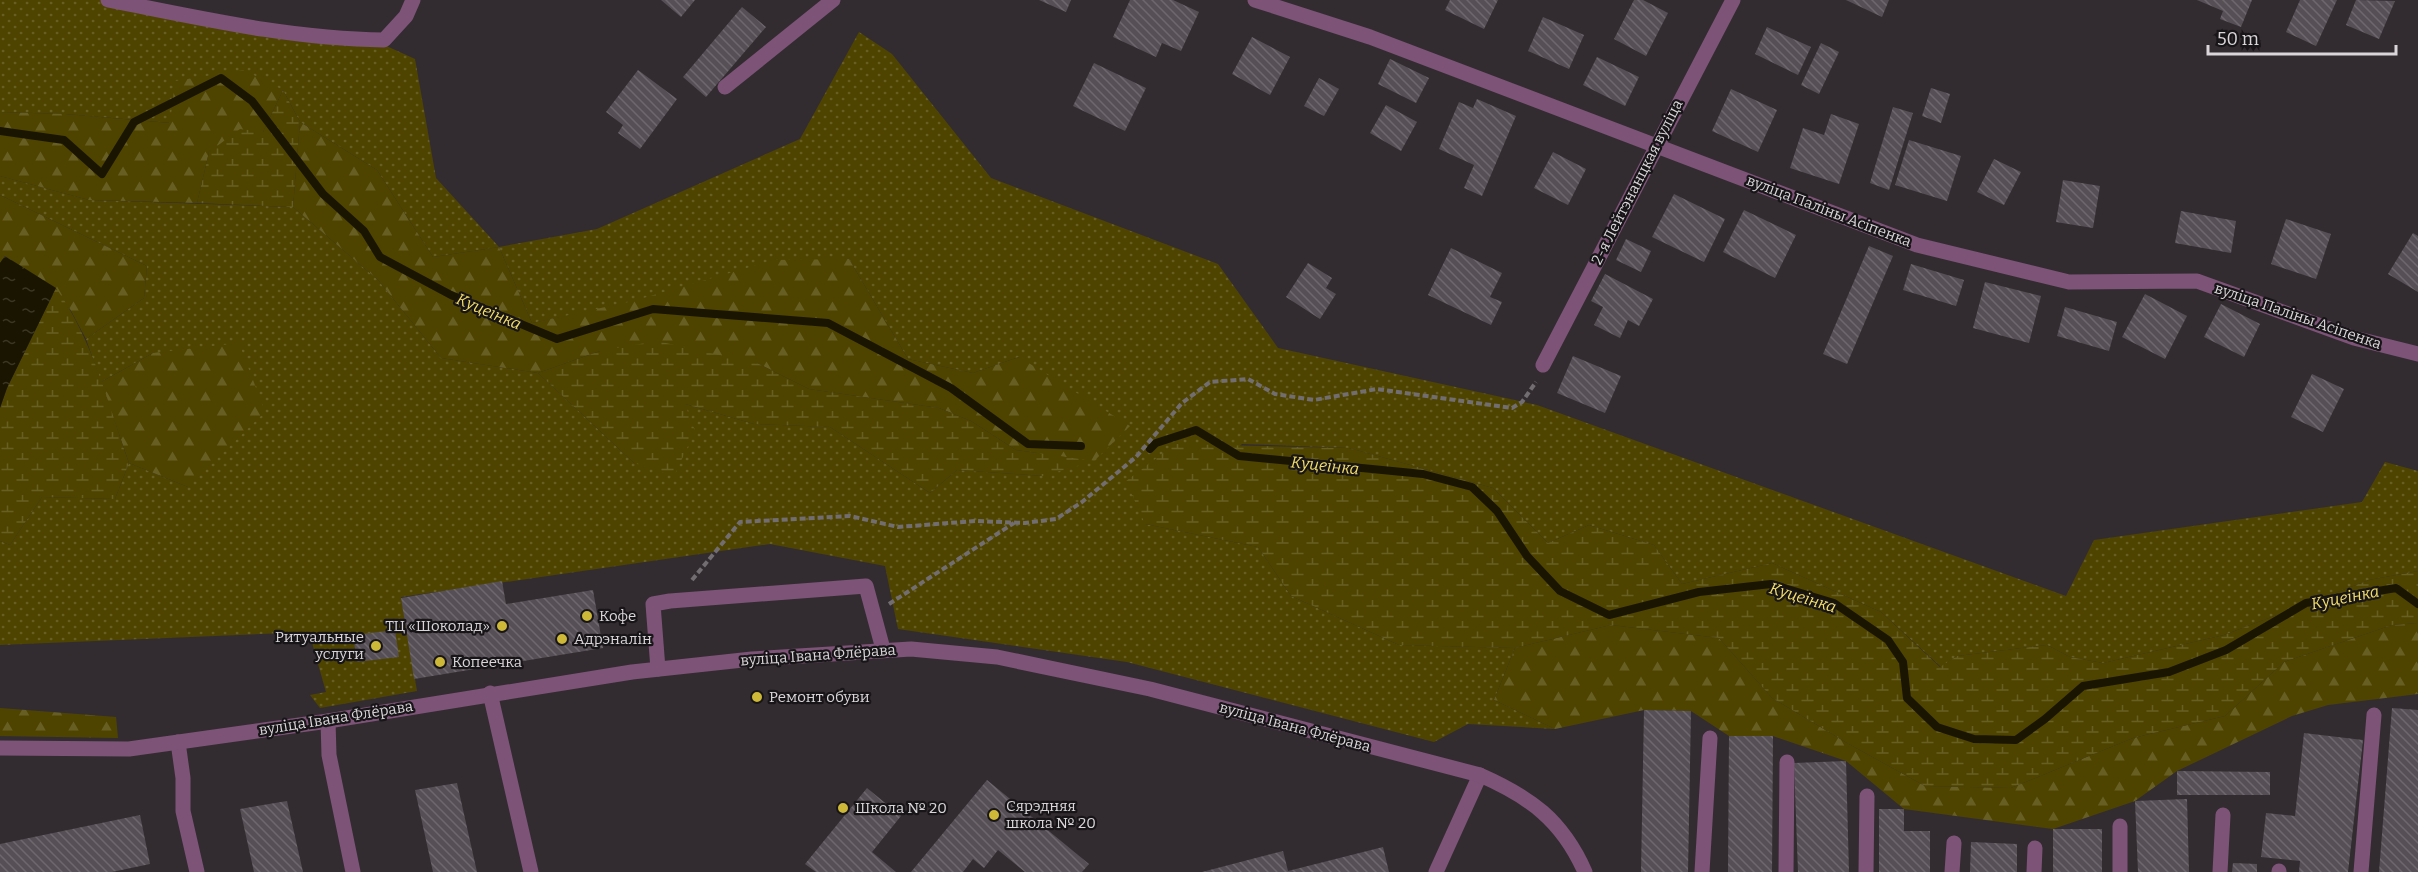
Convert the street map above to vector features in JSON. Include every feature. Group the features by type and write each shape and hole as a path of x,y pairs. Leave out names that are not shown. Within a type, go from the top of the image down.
{"street":[{"path":"108,0 259,30 334,39 384,40 406,16 413,0"},
{"path":"724,87 833,0"},
{"name":"вуліца Паліны Асіпенка","path":"1255,0 1370,37 1917,245 2068,282 2197,281 2354,338 2418,354"},
{"name":"2-я Лейтэнанцкая вуліца","path":"1543,365 1733,0"},
{"path":"658,669 653,604 670,601 866,586 883,649"},
{"name":"вуліца Івана Флёрава","path":"0,748 129,749 328,721 490,693 658,669 883,649 997,657 1150,689 1480,775 1514,790 1539,807 1556,823 1585,872"},
{"path":"490,693 531,872"},
{"path":"2361,872 2374,715"},
{"path":"328,721 329,755 353,872"},
{"path":"1702,872 1710,738"},
{"path":"178,742 183,778 183,811 197,872"},
{"path":"1786,872 1787,762"},
{"path":"1436,872 1480,775"},
{"path":"1866,872 1867,796"},
{"path":"2220,872 2223,815"},
{"path":"2120,826 2120,872"},
{"path":"1952,872 1954,843"},
{"path":"2034,872 2035,848"}],"path":[{"path":"670,601 704,567 738,522 850,516 898,527 975,521 1015,523 1056,519 1082,502 1136,457 1182,402 1210,382 1248,379 1275,394 1314,400 1377,388 1512,408 1522,402 1540,376 1543,365"},
{"path":"874,614 1015,523"}],"green space":[{"path":"0,0 144,0 236,19 371,39 415,59 436,178 499,247 433,257 377,170 300,122 283,90 171,123 65,114 0,112"},
{"path":"859,32 892,54 991,178 1218,264 1278,348 1537,405 2066,596 2094,540 2362,502 2385,462 2418,471 2418,571 2369,580 2224,635 2103,663 2070,657 2047,645 1957,656 1941,667 1881,612 1772,563 1682,584 1654,545 1589,525 1548,543 1493,488 1349,448 1242,444 1145,524 1258,547 1291,596 1399,645 1515,648 1494,700 1555,729 1468,724 1434,742 1127,662 898,629 885,566 770,544 401,597 417,691 320,708 310,695 326,692 309,632 0,645 0,541 10,545 42,497 115,499 129,463 188,487 153,353 101,382 86,339 144,298 147,266 0,195 0,176 89,200 293,207 378,280 441,358 538,373 634,463 685,404 754,424 830,427 930,493 957,470 1043,476 1019,357 973,373 908,359 849,259 532,323 499,247 597,229 800,139"},
{"path":"244,70 283,90 263,132 209,152 197,203 89,200 0,176 0,112 65,114 170,123 175,81"},
{"path":"283,90 300,122 293,207 197,203 209,152 240,129 263,132"},
{"path":"300,122 377,170 433,257 499,247 532,323 633,301 774,260 849,259 908,359 973,373 1019,357 1130,426 1094,461 1016,450 971,421 939,408 809,389 759,364 600,351 538,373 441,358 378,280 293,207"},
{"path":"0,195 147,266 144,298 86,339 70,309 5,256 0,263"},
{"path":"56,288 69,308 90,351 129,463 115,499 42,497 10,545 0,541 0,408 7,388"},
{"path":"657,341 759,364 809,389 939,408 971,421 1016,450 1094,461 1043,476 957,470 930,493 830,427 754,424 685,404 695,431 674,476 634,463 538,373 600,351"},
{"path":"239,343 265,412 188,487 129,463 101,382 153,353"},
{"path":"1175,444 1349,448 1493,488 1548,543 1589,525 1654,545 1682,584 1772,563 1881,612 1940,667 1957,656 2047,645 2070,657 2103,663 2224,635 2369,580 2418,571 2418,623 2392,625 2284,662 2225,716 2133,738 2011,788 1925,786 1772,698 1719,638 1611,625 1515,648 1399,645 1291,596 1258,547 1145,524 1126,481"},
{"path":"2418,623 2418,694 2328,705 2292,716 2177,771 2135,801 2053,829 1904,809 1846,761 1773,736 1729,736 1691,711 1644,710 1555,729 1494,700 1515,648 1611,625 1719,638 1772,698 1925,786 2011,788 2133,738 2225,716 2284,662 2392,625"},
{"path":"0,708 116,717 118,738 0,736"}],"water":[{"path":"5,256 56,288 7,388 0,408 0,263"}],"building":[{"path":"661,0 695,0 681,17"},
{"path":"1039,0 1071,0 1066,12"},
{"path":"1130,0 1173,0 1199,12 1181,51 1162,43 1156,57 1113,37"},
{"path":"1450,0 1498,0 1484,29 1445,10"},
{"path":"1634,0 1643,0 1668,13 1646,56 1614,39"},
{"path":"1846,0 1889,0 1882,17"},
{"path":"2197,0 2252,0 2241,27 2220,19 2223,11"},
{"path":"2300,0 2337,0 2316,46 2286,32"},
{"path":"2356,0 2395,1 2379,39 2346,25"},
{"path":"742,7 766,27 706,97 683,77"},
{"path":"1543,17 1584,35 1569,69 1528,51"},
{"path":"1767,27 1811,47 1798,75 1755,54"},
{"path":"1252,37 1290,57 1270,95 1232,74"},
{"path":"1821,43 1839,52 1819,94 1801,85"},
{"path":"1597,57 1639,77 1625,106 1583,85"},
{"path":"1390,59 1429,78 1416,103 1378,84"},
{"path":"1094,63 1146,88 1125,131 1073,106"},
{"path":"638,70 677,99 640,149 618,133 623,125 606,112"},
{"path":"1319,78 1339,89 1324,116 1304,106"},
{"path":"1931,88 1950,94 1941,123 1922,116"},
{"path":"1731,89 1777,110 1758,152 1712,131"},
{"path":"1477,99 1516,116 1482,196 1464,188 1474,165 1439,149 1459,102 1473,108"},
{"path":"1386,105 1417,122 1401,151 1370,133"},
{"path":"1893,107 1913,113 1889,190 1870,183"},
{"path":"1831,114 1859,124 1839,184 1790,168 1803,128 1824,135"},
{"path":"1909,140 1961,156 1947,201 1895,185"},
{"path":"1553,152 1586,169 1568,205 1534,188"},
{"path":"1994,159 2021,172 2004,205 1977,192"},
{"path":"2063,180 2100,186 2093,228 2056,222"},
{"path":"1674,194 1725,219 1704,262 1652,237"},
{"path":"1744,210 1796,235 1775,278 1723,252"},
{"path":"2181,211 2236,221 2231,253 2175,243"},
{"path":"2286,219 2331,234 2316,279 2271,264"},
{"path":"2413,233 2418,236 2418,292 2388,274"},
{"path":"1626,239 1651,251 1641,272 1616,260"},
{"path":"1869,246 1893,256 1847,364 1823,354"},
{"path":"1451,248 1502,273 1490,297 1502,302 1491,325 1428,295"},
{"path":"1308,263 1332,278 1326,288 1336,294 1320,319 1286,297"},
{"path":"1911,264 1964,280 1956,306 1903,290"},
{"path":"1605,274 1653,299 1639,326 1628,320 1620,338 1594,325 1603,307 1591,301"},
{"path":"1985,282 2041,296 2029,343 1973,328"},
{"path":"2145,294 2187,316 2165,359 2122,337"},
{"path":"2221,304 2260,324 2244,357 2204,337"},
{"path":"2065,307 2117,322 2109,351 2057,336"},
{"path":"1573,356 1621,376 1605,413 1557,393"},
{"path":"2312,374 2344,389 2323,432 2291,417"},
{"name":"ТЦ «Шоколад»","path":"502,581 506,604 593,590 603,648 414,679 401,598"},
{"name":"Ритуальные услуги","path":"395,630 399,657 357,662 353,635"},
{"path":"2392,708 2418,710 2418,872 2379,872"},
{"path":"1644,710 1691,711 1688,872 1641,872"},
{"path":"2304,733 2363,740 2348,872 2299,872 2300,861 2261,857 2266,813 2295,816"},
{"path":"1729,736 1773,736 1772,872 1728,872"},
{"path":"1846,761 1849,872 1798,872 1794,763"},
{"path":"2177,771 2270,772 2270,795 2177,795"},
{"name":"Сярэдняя школа № 20","path":"987,780 1089,864 1082,872 1025,872 998,850 984,868 973,859 963,872 911,872"},
{"path":"457,783 477,872 433,872 415,790"},
{"path":"867,788 901,816 872,852 896,872 816,872 805,864"},
{"path":"2187,799 2189,872 2138,872 2135,801"},
{"path":"287,801 303,872 254,872 240,809"},
{"path":"1879,809 1904,809 1904,831 1930,831 1930,872 1879,872"},
{"path":"140,815 150,864 112,872 0,872 0,844"},
{"path":"2053,829 2102,829 2102,872 2053,872"},
{"path":"1971,842 2017,844 2017,872 1970,872"},
{"path":"1383,847 1389,872 1202,872 1283,851 1288,871"},
{"path":"2233,863 2257,864 2257,872 2232,872"}],"waterway":[{"name":"Куцеінка","path":"0,131 64,140 102,174 134,122 221,78 252,101 323,194 364,231 380,257 451,295 557,339 653,309 828,323 951,388 1028,444 1081,446"},
{"name":"Куцеінка","path":"1150,449 1156,443 1196,430 1239,456 1423,474 1472,487 1497,511 1527,556 1560,591 1609,615 1699,592 1771,584 1834,603 1888,640 1903,662 1907,698 1937,727 1974,739 2016,740 2045,719 2083,686 2169,672 2226,650 2306,603 2396,588 2418,604"}],"place":[{"name":"Кофе","path":"587,616"},
{"name":"ТЦ «Шоколад»","path":"502,626"},
{"name":"Адрэналін","path":"562,639"},
{"name":"Ритуальные услуги","path":"376,646"},
{"name":"Копеечка","path":"440,662"},
{"name":"Ремонт обуви","path":"757,697"},
{"name":"Школа № 20","path":"843,808"},
{"name":"Сярэдняя школа № 20","path":"994,815"}]}
